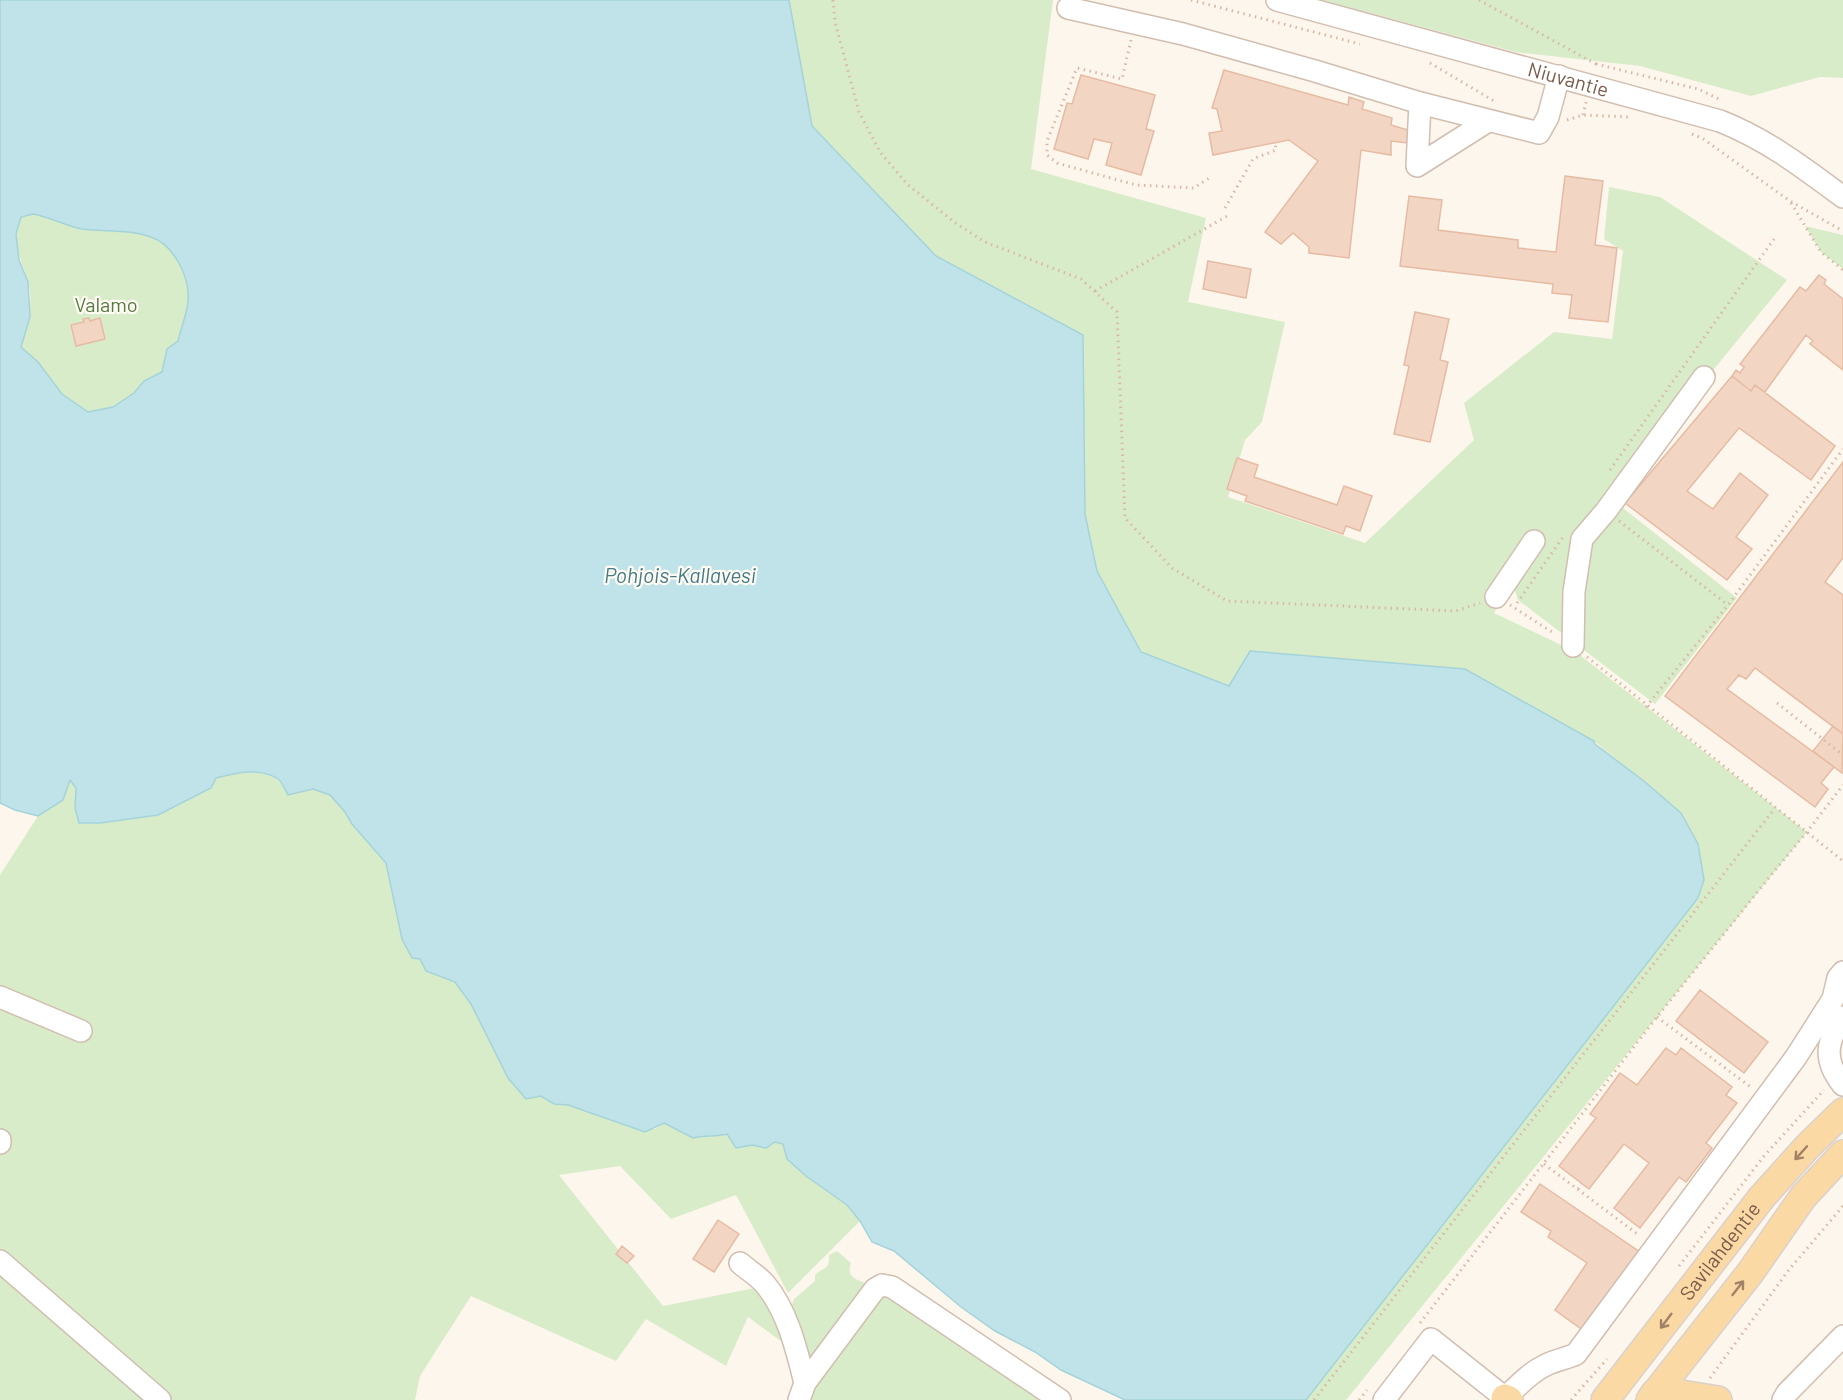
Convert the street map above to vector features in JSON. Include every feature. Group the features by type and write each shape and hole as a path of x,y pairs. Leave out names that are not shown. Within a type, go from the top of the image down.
{"main road":[{"name":"Savilahdentie","path":"1605,1400 1762,1197 1808,1146 1843,1112"},
{"name":"Savilahdentie","path":"1652,1397 1750,1273 1803,1197 1843,1154"},
{"path":"1689,1351 1692,1372 1715,1396"},
{"path":"1652,1397 1675,1393 1715,1396"}],"street":[{"name":"Niuvantie","path":"1277,0 1720,121 1744,130 1783,153 1843,197"},
{"path":"1068,8 1135,23 1315,71 1419,103 1492,112 1539,133 1548,117 1559,76"},
{"path":"1419,103 1417,166 1492,112"},
{"path":"1573,646 1574,592 1582,539 1606,511 1704,377"},
{"path":"1505,602 1534,541"},
{"path":"1384,1400 1431,1339 1506,1400 1539,1369 1576,1354 1819,1023 1833,999 1838,978 1843,972"},
{"path":"0,997 81,1031"},
{"path":"1843,1017 1832,1033 1828,1049 1837,1078 1843,1084"},
{"path":"0,1262 160,1400"},
{"path":"740,1263 763,1282 779,1304 793,1338 802,1391"},
{"path":"802,1391 875,1289 882,1285 892,1287 1060,1400"},
{"path":"1783,1400 1787,1393 1843,1336"}],"path":[{"path":"832,0 835,22 859,112 880,152 907,184 954,222 985,242 1081,279 1117,312 1125,518 1172,568 1227,602 1456,611 1505,602 1569,530"},
{"path":"1191,0 1361,44"},
{"path":"1479,0 1596,64 1583,115"},
{"path":"1135,23 1122,79 1077,68 1047,141 1047,155 1057,163 1136,185 1194,188 1209,178"},
{"path":"1429,62 1492,112"},
{"path":"1548,117 1569,120 1583,115 1634,117"},
{"path":"1691,134 1702,138 1790,201 1843,231"},
{"path":"1225,208 1253,159 1276,150 1275,143"},
{"path":"1790,201 1821,252 1843,270"},
{"path":"1095,291 1229,215"},
{"path":"1610,471 1774,239"},
{"path":"1646,706 1728,605 1843,449"},
{"path":"1606,511 1728,605"},
{"path":"1505,602 1573,646 1843,861"},
{"path":"1777,703 1843,755"},
{"path":"1418,1325 1657,1017 1843,785"},
{"path":"1314,1400 1775,808"},
{"path":"1657,1017 1765,1099"},
{"path":"1544,1164 1655,1248"},
{"path":"1578,1189 1582,1184"},
{"path":"1715,1396 1788,1271 1843,1206"},
{"path":"1359,1400 1374,1381"}],"green space":[{"path":"789,0 1053,0 1031,169 1206,218 1188,302 1285,322 1262,422 1245,440 1228,497 1365,543 1474,440 1464,403 1554,332 1612,339 1623,251 1604,239 1609,187 1660,197 1787,280 1609,497 1737,598 1655,704 1518,600 1512,580 1494,613 1576,652 1807,832 1346,1400 1306,1400 1698,898 1704,880 1681,813 1594,741 1465,669 1250,651 1229,686 1141,652 1097,571 1085,514 1083,335 936,256 812,126"},
{"path":"1322,0 1843,0 1843,78 1820,77 1751,96 1640,66 1516,52"},
{"name":"Valamo","path":"33,214 82,229 125,232 151,237 167,247 183,272 188,292 186,311 178,341 167,349 162,372 144,381 134,393 112,407 88,412 62,394 38,362 21,347 29,314 30,289 17,249 16,233 21,216"},
{"path":"1805,226 1843,235 1843,269 1821,252"},
{"path":"240,772 269,775 284,787 289,795 313,789 330,795 386,863 426,971 455,982 541,1096 554,1104 568,1105 655,1129 664,1123 693,1138 727,1134 736,1148 752,1145 766,1148 775,1142 783,1144 788,1159 806,1176 847,1205 860,1221 788,1293 736,1195 671,1219 620,1166 559,1175 663,1306 755,1288 793,1345 789,1347 748,1317 726,1366 646,1319 616,1361 471,1296 420,1376 415,1400 0,1400 0,875 38,816 63,800 70,780 76,788 75,808 79,823 100,823 158,815 216,778"},
{"path":"837,1251 851,1263 851,1275 869,1285 810,1368 791,1307 794,1299 815,1281 815,1275 827,1266 829,1255"},
{"path":"881,1296 889,1296 993,1369 1049,1400 804,1400"}],"water":[{"name":"Pohjois-Kallavesi","path":"0,0 789,0 812,126 936,256 1083,335 1085,514 1097,571 1141,652 1229,686 1250,651 1465,669 1594,741 1681,813 1698,844 1704,880 1698,898 1306,1400 1125,1400 1061,1370 1035,1352 995,1331 961,1307 894,1251 872,1242 860,1221 847,1205 806,1176 787,1159 783,1144 775,1142 766,1148 752,1145 736,1148 727,1134 693,1138 664,1123 645,1132 568,1105 554,1104 541,1096 526,1099 508,1078 471,1004 455,982 426,971 420,959 412,958 402,939 386,863 330,795 313,789 288,795 278,779 271,775 247,772 216,778 211,788 158,815 100,823 79,823 75,808 76,788 70,780 63,800 38,816 0,803","holes":["39,215 82,229 125,232 151,237 167,247 183,272 188,292 186,311 178,341 167,349 162,372 144,381 134,393 113,407 88,412 62,394 38,362 21,347 30,317 28,282 19,260 16,234 21,217"]}],"building":[{"path":"1224,70 1348,105 1349,97 1364,102 1362,109 1392,118 1391,125 1408,130 1407,143 1391,141 1391,155 1361,150 1349,258 1309,253 1309,247 1293,233 1281,244 1265,232 1318,161 1289,140 1213,155 1209,133 1222,131 1217,109 1212,108"},
{"path":"1081,75 1155,95 1146,129 1154,131 1141,175 1106,165 1112,143 1094,139 1088,159 1054,149 1067,103 1072,104"},
{"path":"1565,176 1603,181 1595,245 1617,248 1608,322 1569,318 1572,295 1552,293 1553,284 1400,266 1409,196 1442,200 1438,230 1518,240 1518,248 1556,252"},
{"path":"1208,261 1251,269 1246,298 1203,289"},
{"path":"1819,275 1826,280 1824,284 1843,299 1843,370 1810,344 1813,341 1806,335 1765,392 1755,385 1751,391 1732,376 1736,370 1740,373 1744,367 1740,364 1800,287 1806,291"},
{"path":"1415,312 1449,319 1440,360 1448,362 1430,442 1394,434 1409,366 1404,365"},
{"path":"89,318 90,321 100,318 105,339 76,346 71,325 84,322 83,319"},
{"path":"1732,376 1751,391 1755,385 1835,446 1811,480 1739,428 1687,491 1713,509 1740,473 1768,495 1736,537 1752,549 1727,580 1625,503"},
{"path":"1237,458 1258,465 1254,477 1337,505 1344,486 1372,496 1360,531 1346,526 1343,534 1245,501 1247,496 1227,489"},
{"path":"1843,462 1843,559 1825,582 1843,595 1843,734 1755,668 1746,679 1739,675 1727,689 1834,767 1821,783 1828,789 1815,807 1665,696"},
{"path":"1833,726 1843,734 1842,773 1813,751"},
{"path":"1700,990 1768,1042 1744,1073 1676,1021"},
{"path":"1666,1048 1676,1055 1681,1048 1732,1087 1726,1095 1737,1103 1706,1143 1712,1148 1686,1182 1679,1177 1640,1228 1614,1208 1649,1163 1624,1144 1589,1189 1559,1166 1596,1118 1590,1114 1620,1073 1637,1085"},
{"path":"1540,1184 1640,1252 1584,1331 1555,1310 1587,1263 1548,1237 1551,1231 1521,1212"},
{"path":"718,1220 739,1234 714,1272 693,1259"},
{"path":"622,1246 634,1256 627,1263 616,1254"}]}
